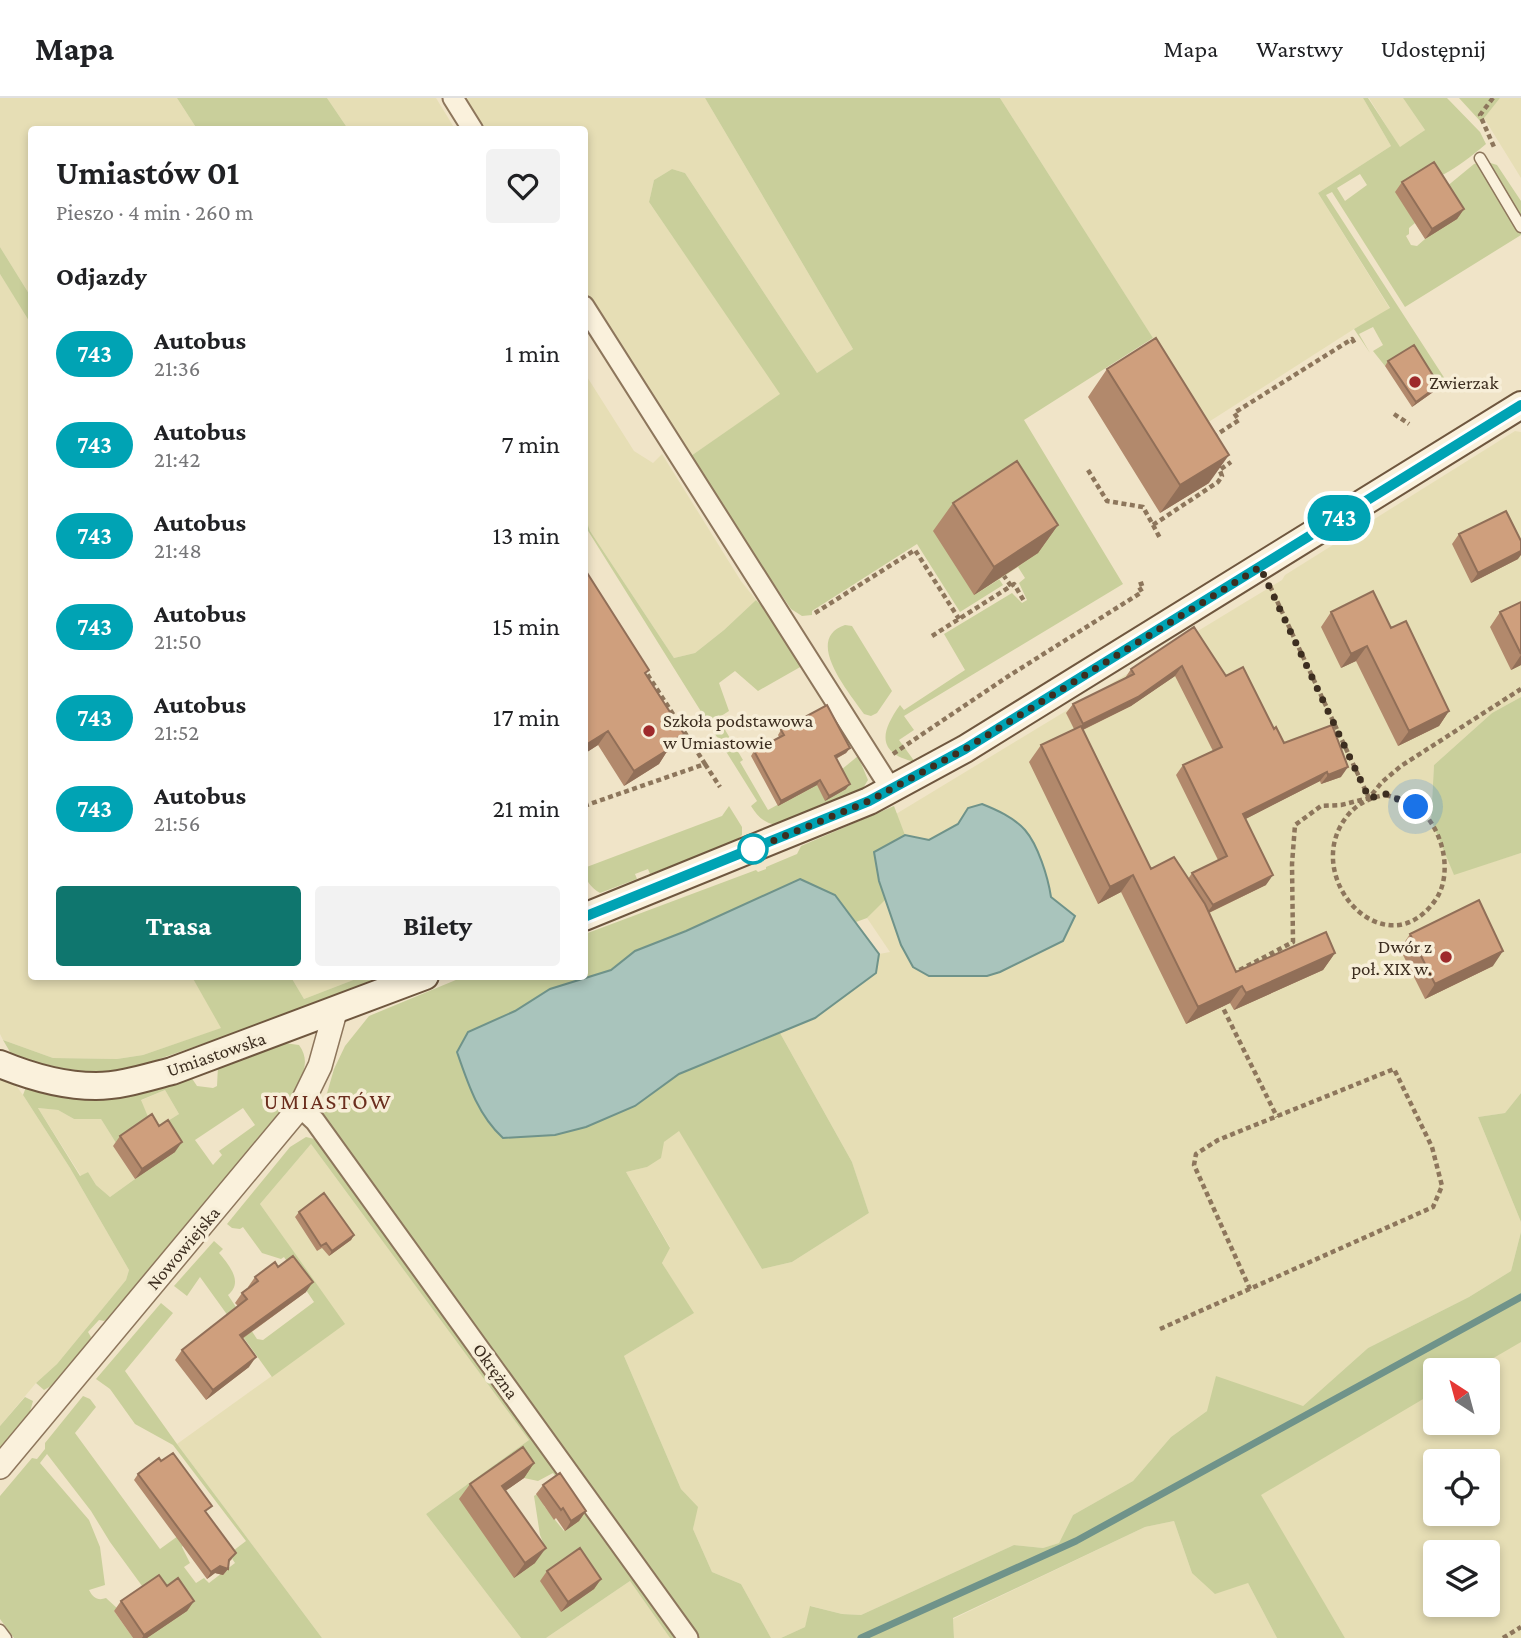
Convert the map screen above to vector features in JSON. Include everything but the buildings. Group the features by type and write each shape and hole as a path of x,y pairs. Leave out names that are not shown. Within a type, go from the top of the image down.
{"main road":[{"path":"588,915 846,811 965,749 1521,405"},
{"name":"Umiastowska","path":"0,1065 56,1081 97,1086 131,1081 172,1071 415,980"}],"street":[{"path":"453,98 470,126"},
{"path":"588,312 891,789"},
{"name":"Nowowiejska","path":"0,1467 300,1108 320,1066 335,1012"},
{"name":"Okrężna","path":"300,1108 323,1132 688,1638"}],"lane":[{"path":"1480,158 1521,227"},
{"path":"0,1630 6,1638"}],"path":[{"path":"1493,98 1480,115 1495,149"},
{"path":"1204,443 1239,420 1234,413 1306,371 1352,339 1355,344"},
{"path":"1395,414 1409,424"},
{"path":"1153,525 1217,482 1222,476 1215,460"},
{"path":"1221,469 1231,462"},
{"path":"1088,470 1107,501 1143,507 1161,540"},
{"path":"815,613 915,550 959,619"},
{"path":"1260,567 1369,798"},
{"path":"1004,576 1011,586"},
{"path":"893,754 1007,677 1142,592 1138,586 1144,583"},
{"path":"932,636 1014,584 1024,601"},
{"path":"637,659 720,787"},
{"path":"1228,976 1293,942 1292,864 1295,825 1321,806 1341,805 1369,798 1386,794 1416,807 1433,824 1445,864 1444,881 1436,900 1422,916 1403,924 1385,925 1367,919 1354,908 1342,892 1335,874 1331,855 1335,836 1347,814 1369,798 1382,782 1401,766 1521,690"},
{"path":"588,805 705,764"},
{"path":"1216,993 1277,1117"},
{"path":"1160,1329 1250,1289 1433,1207 1442,1186 1432,1147 1394,1069 1218,1140 1196,1154 1194,1165 1250,1289"},
{"path":"1503,1638 1521,1627"}],"shaded area":[{"path":"0,98 177,98 195,126 28,126 28,292 0,247"},
{"path":"327,98 436,98 453,126 346,126"},
{"path":"462,98 705,98 853,349 817,373 685,173 672,169 654,180 649,202 781,394 688,458 588,297 588,126 480,126"},
{"path":"1000,98 1363,98 1391,146 1318,193 1390,309 1207,423"},
{"path":"1369,98 1403,98 1425,130 1400,148"},
{"path":"1500,98 1521,98 1521,178 1484,118"},
{"path":"0,274 28,318 28,980 194,980 222,1028 143,1055 117,1059 53,1058 3,1040 0,1034"},
{"path":"588,378 634,451 653,463 662,454 741,581 756,600 695,653 674,658 590,531"},
{"path":"1515,431 1521,432 1521,697 1492,713 1434,765 1431,820 1454,874 1521,853 1521,1093 1505,1113 1478,1117 1521,1222 1511,1271 1469,1297 1368,1348 1303,1406 1207,1411 1171,1437 1133,1481 1073,1515 1059,1543 1043,1548 1014,1545 861,1615 842,1614 811,1606 805,1627 781,1638 771,1638 741,1584 712,1572 693,1529 697,1507 681,1489 624,1356 693,1313 662,1263 670,1247 626,1172 647,1167 664,1142 679,1130 762,1269 792,1262 869,1213 852,1162 780,1033 815,1018 876,973 879,954 890,952 867,918 885,899 874,852 905,835 896,814 1282,580 1285,575"},
{"path":"293,980 353,980 304,999"},
{"path":"0,1074 10,1077 23,1095 70,1168 129,1270 126,1280 57,1364 36,1383 0,1426"},
{"path":"165,1090 179,1114 163,1124 151,1124 140,1101"},
{"path":"38,1108 58,1110 74,1119 101,1119 116,1143 113,1146 135,1179 110,1197 96,1185 88,1172 81,1176"},
{"path":"311,1144 529,1440 426,1514 521,1638 322,1638 177,1444 344,1324 260,1204"},
{"path":"1521,1340 1521,1638 1345,1638 1260,1495 1423,1398 1423,1435 1500,1435 1500,1358 1490,1358"},
{"path":"1174,1521 1192,1573 1248,1583 1277,1638 954,1638 953,1619 1145,1527"},
{"path":"630,1581 670,1638 546,1638"}],"green space":[{"path":"177,98 327,98 346,126 195,126"},
{"path":"705,98 1000,98 1153,338 1024,420 1123,584 904,716 914,730 899,740 915,762 894,753 888,747 886,733 893,715 900,705 904,710 965,670 944,634 1012,593 1022,603 1027,600 1019,583 1025,578 1018,567 999,579 1003,585 960,612 917,544 812,611 812,615 802,616 791,609 688,458 780,394 649,202 654,180 672,169 685,173 817,373 853,349"},
{"path":"1363,98 1368,98 1400,147 1425,130 1403,98 1447,98 1480,132 1486,144 1444,174 1396,191 1415,223 1406,236 1411,245 1417,246 1425,239 1440,192 1474,164 1484,161 1497,165 1521,201 1521,235 1405,307 1332,192 1326,195 1445,379 1437,384 1436,390 1410,350 1385,366 1373,351 1383,345 1373,327 1359,334 1370,353 1354,329 1390,308 1318,193 1391,146","holes":["1360,174 1367,185 1345,201 1337,188"]},
{"path":"1459,98 1500,98 1481,122"},
{"path":"0,247 28,292 28,319 0,274"},
{"path":"588,525 674,658 695,653 756,600 769,613 802,666 758,691 735,671 719,683 729,711 718,718 768,810 841,770 858,756 868,780 862,790 784,826 764,821 751,806 757,801 588,531"},
{"path":"845,625 852,626 892,691 877,713 871,716 864,714 840,680 829,654 828,642 833,632"},
{"path":"1521,697 1521,853 1454,875 1431,820 1434,765 1492,713"},
{"path":"729,806 742,827 742,835 730,847 650,874 648,869 635,874 637,879 600,893 588,882 588,866 722,816"},
{"path":"894,806 905,835 874,852 885,900 867,918 856,922 835,895 800,879 635,951 611,970 588,977 588,933 756,870 758,872 766,869 797,854 801,846"},
{"path":"194,980 293,980 304,999 353,980 388,980 133,1068 97,1073 62,1068 13,1057 3,1040 53,1058 117,1059 143,1055 221,1028"},
{"path":"456,980 579,980 550,989 458,1052 480,1109 503,1138 555,1135 635,1106 679,1074 780,1033 852,1162 869,1213 792,1262 762,1269 679,1131 664,1142 661,1158 647,1167 626,1172 670,1248 662,1263 694,1313 624,1356 681,1489 698,1507 693,1529 712,1572 741,1584 771,1638 694,1638 321,1114 334,1069 345,1046 369,1016"},
{"path":"284,1043 299,1045 305,1060 302,1075 287,1104 109,1318 99,1320 88,1332 91,1337 85,1349 51,1386 44,1390 36,1383 57,1364 126,1280 129,1270 70,1168 23,1095 26,1087 87,1100 119,1097 191,1077 197,1086 213,1088 217,1086 218,1066","holes":["165,1090 179,1114 163,1124 135,1179 110,1197 96,1185 88,1172 80,1176 38,1108 58,1110 74,1119 101,1119 116,1143 151,1124 141,1100","243,1108 255,1125 219,1151 222,1155 213,1165 195,1140"]},
{"path":"1521,1093 1521,1222 1478,1117 1505,1113"},
{"path":"306,1137 319,1140 679,1638 670,1638 630,1581 546,1638 521,1638 426,1514 529,1440 311,1144 260,1204 345,1324 272,1377 200,1277 187,1296 174,1286 214,1241 223,1249 219,1253 235,1279 233,1290 228,1295 257,1339 263,1340 314,1302 284,1257 281,1259 262,1253 243,1227 232,1228 227,1224 290,1147","holes":["512,1462 524,1478 538,1481 553,1473 578,1507 564,1531 544,1506 540,1492 534,1496 540,1535 545,1547 542,1553 515,1577 460,1499"]},
{"path":"1521,1232 1521,1342 1494,1358 1423,1358 1423,1399 1261,1495 1345,1638 1277,1638 1248,1583 1215,1594 1192,1573 1174,1521 1145,1527 953,1618 954,1638 781,1638 805,1627 810,1606 842,1614 861,1615 1014,1545 1043,1548 1059,1543 1073,1515 1133,1481 1171,1437 1207,1411 1216,1376 1303,1406 1368,1348 1469,1297 1511,1271"},
{"path":"161,1303 173,1313 125,1371 322,1638 147,1638 145,1590 91,1511 47,1454 40,1463 89,1520 100,1547 105,1585 89,1590 94,1597 106,1598 118,1609 114,1611 133,1638 14,1638 0,1619 0,1496 32,1458 37,1459 45,1449 45,1443 83,1396 90,1399 96,1407 75,1433 160,1549 178,1536 184,1544 182,1547 190,1563 184,1567 196,1583 204,1578 209,1583 235,1563 229,1554 246,1541 173,1445 135,1424 110,1389 96,1379"},
{"path":"25,1397 33,1401 29,1415 0,1450 0,1426"}],"water":[{"path":"982,804 999,811 1025,830 1042,862 1051,897 1075,916 1063,941 1000,972 987,976 929,976 913,967 901,945 879,881 874,852 905,835 929,840 958,824 968,808"},
{"path":"800,879 835,895 879,954 876,973 815,1018 679,1074 635,1106 586,1127 555,1135 503,1138 487,1119 475,1098 457,1052 468,1032 515,1011 550,989 588,980 588,977 611,970 635,951"}],"waterway":[{"path":"861,1638 1076,1541 1521,1297"}],"bus line":[{"name":"743","path":"588,915 869,801 965,749 1521,405"}],"place":[{"name":"Zwierzak","path":"1415,382"},
{"name":"Szkoła podstawowa w Umiastowie","path":"649,731"},
{"name":"Dwór z poł. XIX w.","path":"1446,957"}],"district":[{"name":"UMIASTÓW","path":"328,1101"}],"route":[{"path":"753,849 746,852 869,801 965,749 1260,567 1369,798 1386,794 1416,807"}]}
